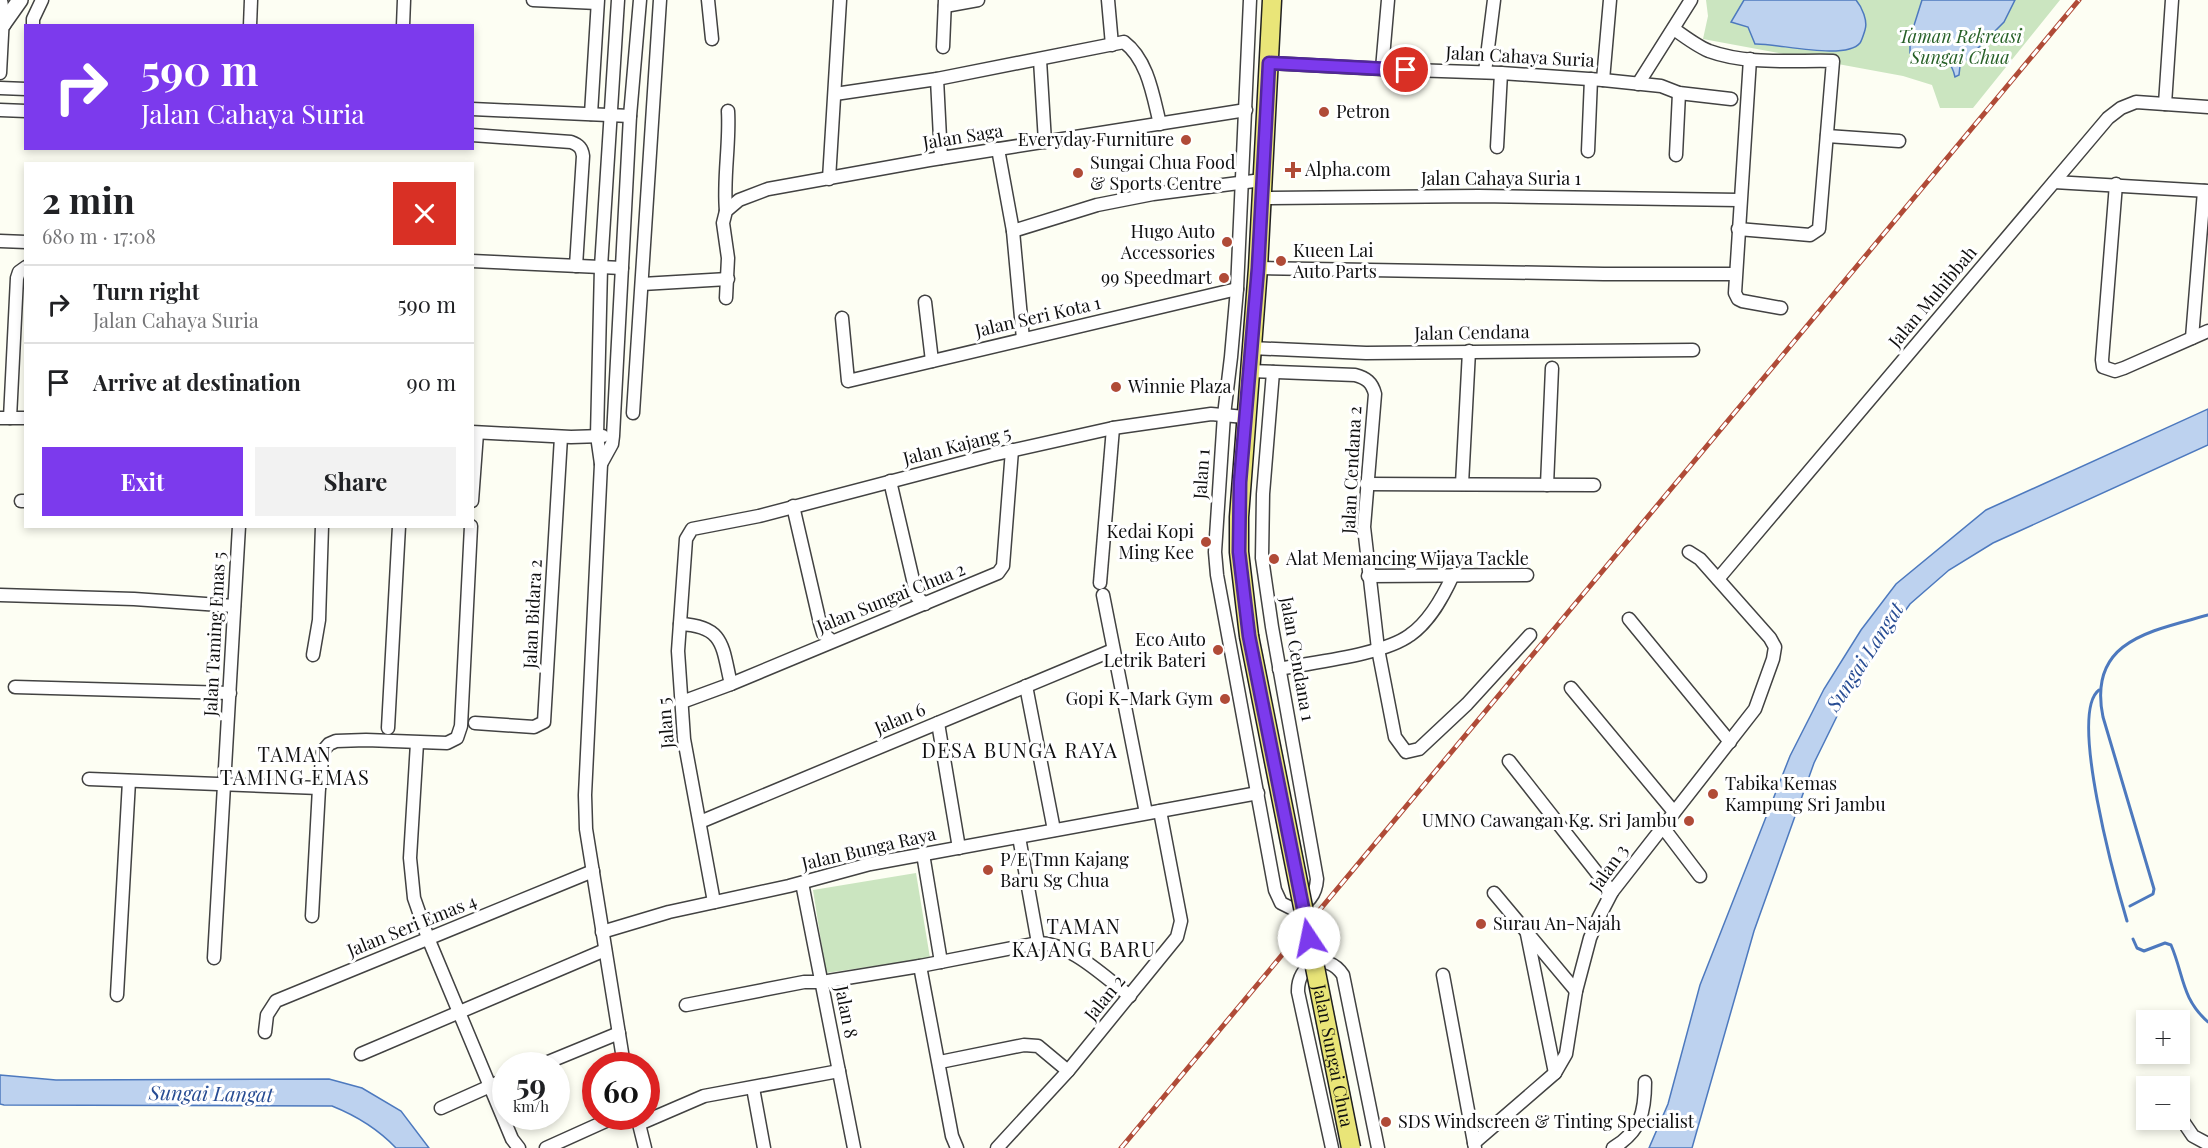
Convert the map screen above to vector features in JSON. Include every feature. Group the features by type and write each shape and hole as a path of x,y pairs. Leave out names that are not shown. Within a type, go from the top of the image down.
{"main road":[{"name":"Jalan Sungai Chua","path":"1272,0 1258,268 1240,482 1239,552 1249,636 1351,1148"}],"street":[{"path":"0,73 4,0"},
{"path":"3,24 20,0"},
{"path":"33,24 42,0"},
{"path":"250,24 251,0"},
{"path":"403,24 404,0"},
{"path":"533,0 597,2 591,114"},
{"path":"618,0 601,267 597,436 601,464 585,795 586,829 622,1052"},
{"path":"601,464 612,444 613,435 630,116 640,0"},
{"path":"633,413 660,0"},
{"path":"708,0 712,39"},
{"path":"830,179 840,0"},
{"path":"943,47 945,3 978,0"},
{"path":"1108,0 1112,45"},
{"name":"Jalan 1","path":"1250,0 1237,289 1224,415 1215,552 1217,575 1275,890"},
{"path":"1382,69 1388,0"},
{"path":"1485,72 1494,0"},
{"path":"1588,151 1610,0"},
{"path":"1638,84 1690,0"},
{"path":"2165,104 2172,0"},
{"path":"0,3 3,24"},
{"path":"1674,29 1711,51 1750,59 1833,61 1820,226 1817,232 1810,235 1738,229"},
{"path":"835,94 937,79 1124,42 1137,55 1149,82 1160,124"},
{"path":"1750,59 1735,292 1738,299 1781,308"},
{"path":"1040,60 1045,142"},
{"name":"Jalan Cahaya Suria","path":"1269,63 1485,72 1597,80 1661,86 1679,93 1731,99"},
{"path":"1497,147 1501,73"},
{"path":"937,79 941,158"},
{"path":"0,88 24,89"},
{"path":"1676,155 1679,93"},
{"name":"Jalan Muhibbah","path":"1718,579 2108,118 2121,108 2136,102 2208,107"},
{"path":"474,109 630,116"},
{"path":"0,110 24,111"},
{"name":"Jalan Saga","path":"726,211 739,201 768,189 941,158 1246,110"},
{"path":"726,298 728,258 723,223 726,211 728,111"},
{"path":"474,135 578,144 582,149 584,156 576,266"},
{"path":"1827,136 1899,141"},
{"path":"998,149 1013,231 1023,339"},
{"path":"2054,182 2206,191 2192,338"},
{"name":"Jalan Cahaya Suria 1","path":"1013,231 1108,203 1153,194 1242,183 1262,189 1479,196 1740,200"},
{"path":"2116,184 2103,367 2108,370 2124,368 2208,331"},
{"path":"0,241 24,242"},
{"path":"474,261 622,268"},
{"path":"24,268 19,272 17,278 5,418 24,418"},
{"path":"1258,268 1735,274"},
{"path":"642,284 728,279"},
{"name":"Jalan Seri Kota 1","path":"842,318 848,381 1237,289"},
{"path":"926,302 932,361"},
{"name":"Jalan Cendana","path":"1251,348 1366,353 1693,350"},
{"path":"1462,484 1469,351"},
{"path":"1547,484 1552,368"},
{"path":"1250,370 1273,372"},
{"name":"Jalan Cendana 2","path":"1273,372 1355,375 1371,383 1375,394 1364,527 1368,576 1378,649 1395,737 1406,752 1419,748 1467,704 1530,635"},
{"name":"Jalan Cendana 1","path":"1273,372 1261,530 1262,558 1317,879 1313,896 1304,905 1293,909 1281,903 1275,890"},
{"name":"Jalan Kajang 5","path":"686,539 692,529 759,516 1012,450 1113,428 1211,414 1245,417"},
{"path":"1113,428 1101,589 1146,813"},
{"path":"474,456 475,433 561,437 613,435"},
{"name":"Jalan Bidara 2","path":"475,723 534,728 544,722 561,437"},
{"name":"Jalan Sungai Chua 2","path":"682,702 731,684 998,573 1003,566 1012,450"},
{"path":"891,481 917,597 925,604"},
{"path":"1219,481 1240,482"},
{"path":"1366,484 1594,485"},
{"path":"793,506 820,623 823,633 832,641"},
{"name":"Jalan Taming Emas 5","path":"214,958 239,528"},
{"path":"313,655 319,620 322,528"},
{"path":"388,728 399,528"},
{"path":"312,916 319,788 323,751 328,744 336,741 366,740 447,743 457,738 461,726 471,528"},
{"name":"Jalan 5","path":"686,539 678,651 684,739 714,902"},
{"path":"1689,552 1700,559 1718,579"},
{"path":"1280,669 1395,644 1424,622 1445,592 1453,575"},
{"path":"1368,576 1527,575"},
{"name":"Jalan 3","path":"1474,1146 1555,1073 1562,1064 1569,1043 1576,991 1590,938 1612,892 1755,709 1773,659 1774,647 1770,638 1718,579"},
{"path":"0,595 134,599 234,606"},
{"path":"1629,619 1730,742"},
{"path":"680,624 703,626 713,632 724,652 731,684"},
{"name":"Jalan 6","path":"700,822 1113,650"},
{"path":"1026,686 1054,830"},
{"path":"15,687 230,693"},
{"path":"1570,688 1674,812"},
{"path":"938,723 959,848"},
{"path":"417,743 410,874 414,898 458,1012 512,1139 519,1148"},
{"path":"1509,760 1612,892"},
{"path":"88,779 319,788"},
{"path":"117,995 129,781"},
{"name":"Jalan Bunga Raya","path":"602,932 669,912 802,883 870,864 1258,793"},
{"name":"Jalan 2","path":"998,1148 1068,1071 1177,937 1180,921 1160,811"},
{"path":"1662,826 1700,876"},
{"path":"1019,837 1038,943"},
{"path":"923,854 941,962"},
{"name":"Jalan Seri Emas 4","path":"265,1032 267,1015 276,1002 593,871"},
{"name":"Jalan 8","path":"802,883 854,1148"},
{"path":"1494,894 1576,991"},
{"path":"1527,934 1555,1073"},
{"path":"686,1005 804,982 822,982 921,966 1038,943 1054,944 1073,953 1130,996"},
{"path":"361,1054 605,950"},
{"path":"1332,1148 1298,984 1300,975 1314,963 1331,964 1343,975 1378,1148"},
{"path":"921,966 952,1137 957,1148"},
{"path":"1443,975 1474,1146"},
{"path":"570,1053 619,1033"},
{"path":"940,1062 1024,1045 1038,1046 1068,1071"},
{"path":"660,1112 704,1096 839,1071"},
{"path":"1613,1148 1639,1123 1645,1106 1645,1082"},
{"path":"441,1108 490,1086"},
{"path":"753,1088 764,1148"},
{"path":"546,1148 586,1130"},
{"path":"640,1130 645,1148"},
{"path":"2189,1130 2193,1136 2208,1144"}],"green space":[{"name":"Taman Rekreasi Sungai Chua","path":"1706,0 2060,0 1973,108 1940,108 1932,85 1903,76 1703,39 1708,16"},
{"path":"916,873 930,958 826,973 813,890"}],"water":[{"path":"1744,0 1856,0 1864,14 1865,30 1860,43 1840,51 1755,44 1748,27 1731,22"},
{"path":"1922,0 2015,0 2004,22 1960,66 1959,75 1955,77 1950,65 1944,61 1922,59 1910,53 1910,38"},
{"name":"Sungai Langat","path":"2208,409 2208,445 1993,543 1949,570 1910,604 1875,653 1843,704 1814,763 1754,931 1692,1148 1649,1148 1668,1104 1700,985 1790,756 1824,689 1861,630 1896,584 1986,510"},
{"name":"Sungai Langat","path":"0,1075 56,1080 329,1079 362,1088 401,1111 429,1148 396,1148 366,1123 332,1106 4,1105 0,1104"}],"waterway":[{"path":"2130,906 2153,894 2154,889 2103,717 2101,691 2105,671 2114,655 2128,643 2146,634 2208,615"},
{"path":"2099,690 2091,705 2089,731 2091,763 2105,838 2127,921"},
{"path":"2133,939 2137,948 2144,951 2165,943 2171,945 2188,995 2199,1013 2208,1022"}],"railway":[{"path":"1121,1148 2079,0"}],"place":[{"name":"Petron","path":"1324,112"},
{"name":"Everyday Furniture","path":"1186,140"},
{"name":"Alpha.com","path":"1293,170"},
{"name":"Sungai Chua Food & Sports Centre","path":"1078,173"},
{"name":"Hugo Auto Accessories","path":"1227,242"},
{"name":"Kueen Lai Auto Parts","path":"1281,261"},
{"name":"99 Speedmart","path":"1224,278"},
{"name":"Winnie Plaza","path":"1116,387"},
{"name":"Kedai Kopi Ming Kee","path":"1206,542"},
{"name":"Alat Memancing Wijaya Tackle","path":"1274,559"},
{"name":"Eco Auto Letrik Bateri","path":"1218,650"},
{"name":"Gopi K-Mark Gym","path":"1225,699"},
{"name":"Tabika Kemas Kampung Sri Jambu","path":"1713,794"},
{"name":"UMNO Cawangan Kg. Sri Jambu","path":"1689,821"},
{"name":"P/E Tmn Kajang Baru Sg Chua","path":"988,870"},
{"name":"Surau An-Najah","path":"1481,924"},
{"name":"SDS Windscreen & Tinting Specialist","path":"1386,1122"}],"district":[{"name":"DESA BUNGA RAYA","path":"1020,751"},
{"name":"TAMAN TAMING EMAS","path":"295,766"},
{"name":"TAMAN KAJANG BARU","path":"1084,938"}],"route":[{"path":"1309,938 1249,636 1238,536 1240,482 1258,268 1269,63 1406,70"}]}
